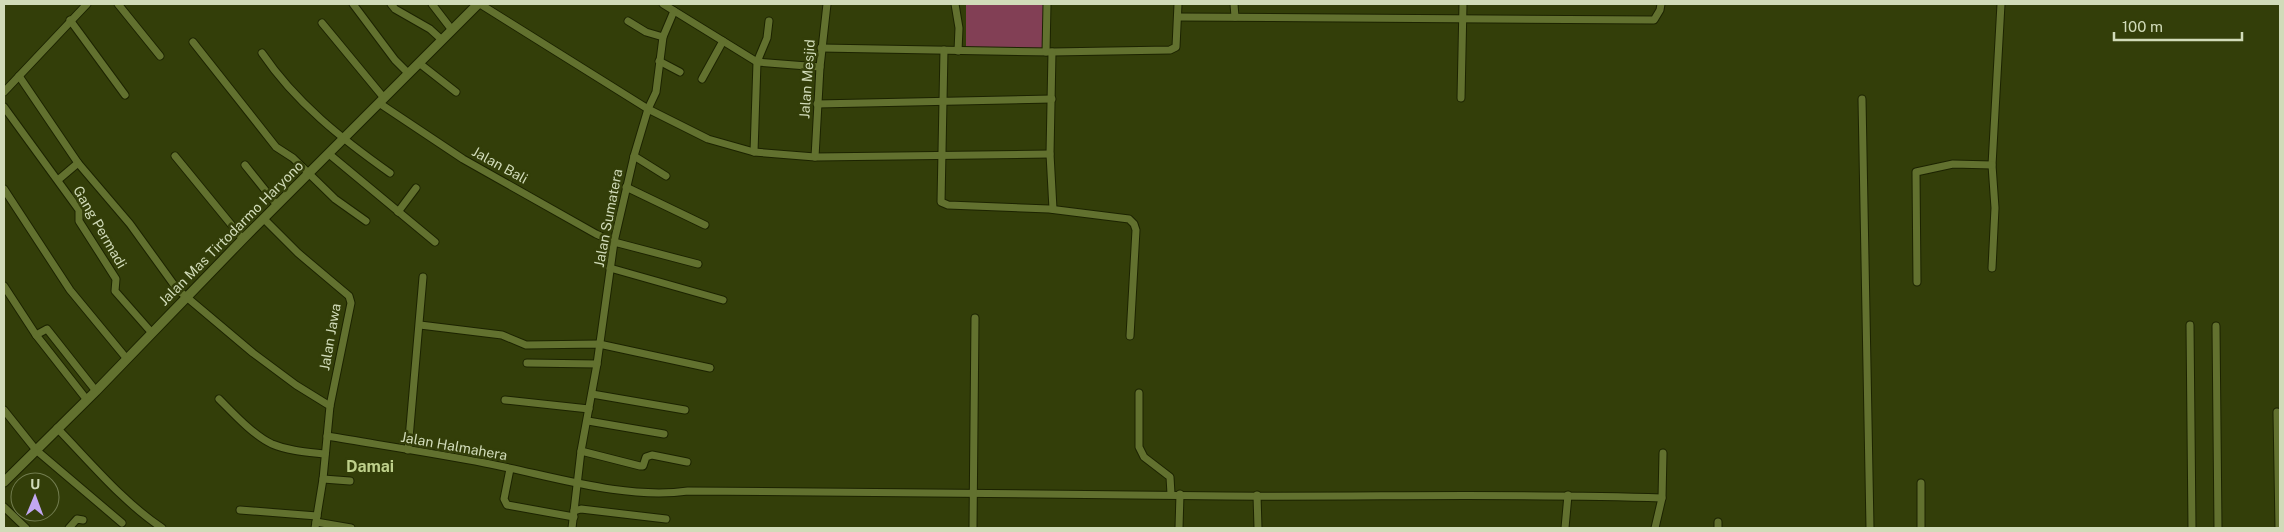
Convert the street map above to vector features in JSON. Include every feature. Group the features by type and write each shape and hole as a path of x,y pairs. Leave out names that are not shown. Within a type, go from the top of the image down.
{"street":[{"path":"4,92 87,4"},
{"path":"118,4 160,56"},
{"path":"353,4 395,60 408,74"},
{"path":"391,4 395,9 430,29 442,40"},
{"path":"432,4 452,30"},
{"path":"479,4 648,109 708,139 754,152 815,157 1050,154"},
{"name":"Jalan Mas Tirtodarmo Haryono","path":"4,482 96,391 243,239 479,4"},
{"path":"663,4 758,62 820,67"},
{"name":"Jalan Mesjid","path":"815,157 821,48 827,4"},
{"path":"955,4 959,28 958,51"},
{"path":"1046,4 1052,100 1050,154 1053,210"},
{"path":"821,48 1049,52 1170,50 1176,47 1178,4"},
{"path":"1234,4 1235,16"},
{"path":"1461,98 1463,4"},
{"path":"1178,16 1654,20 1661,4"},
{"path":"1992,268 1995,208 1992,165 2001,4"},
{"name":"Jalan Sumatera","path":"572,528 576,483 597,364 614,242 634,156 648,109 656,92 663,37 674,11"},
{"path":"70,20 126,95"},
{"path":"628,21 646,32 663,37"},
{"path":"754,152 758,62 767,38 769,21"},
{"name":"Jalan Bali","path":"322,23 381,101 463,159 614,242 698,264"},
{"path":"702,79 723,40"},
{"path":"193,42 276,147 293,158 335,199 366,221"},
{"path":"944,50 941,202 948,205 1053,210 1129,219 1134,224 1136,250 1130,336"},
{"path":"262,54 297,97 343,140 390,173"},
{"path":"659,60 680,72"},
{"path":"419,63 456,92"},
{"path":"19,76 78,164 130,224 177,289 267,364 330,406"},
{"path":"1862,99 1870,528"},
{"path":"817,104 1052,100"},
{"name":"Gang Permadi","path":"4,107 78,210 79,221 116,279 115,291 152,333"},
{"path":"328,154 435,242"},
{"path":"175,156 243,239"},
{"path":"634,156 666,176"},
{"path":"58,180 78,164"},
{"path":"1917,282 1916,172 1953,164 1992,165"},
{"path":"245,165 277,206"},
{"path":"626,187 705,226"},
{"path":"4,188 70,290 127,359"},
{"path":"398,212 416,188"},
{"name":"Jalan Jawa","path":"264,219 298,253 349,296 351,303 330,406 323,479 316,522"},
{"path":"610,268 723,300"},
{"path":"408,450 423,277"},
{"path":"4,286 36,335 86,400"},
{"path":"973,528 975,318"},
{"path":"420,325 502,335 526,345 599,344 710,368"},
{"path":"2190,325 2192,528"},
{"path":"2216,326 2218,528"},
{"path":"36,335 48,329 96,391"},
{"path":"527,364 597,364"},
{"path":"1139,393 1139,447 1144,457 1170,477 1171,494"},
{"path":"592,394 685,410"},
{"path":"219,399 238,418 271,443 290,450 325,454"},
{"path":"505,400 589,409"},
{"path":"4,410 36,450 122,523"},
{"path":"2277,412 2279,528"},
{"path":"588,421 664,434"},
{"path":"58,428 105,479 139,511 162,528"},
{"name":"Jalan Halmahera","path":"327,436 487,463 576,483 663,495 688,491 1381,496 1568,495 1662,498"},
{"path":"581,451 640,466 643,466 646,457 652,455 687,462"},
{"path":"1654,528 1662,498 1663,453"},
{"path":"510,469 504,500 507,505 574,514 581,509 666,519"},
{"path":"323,479 350,481"},
{"path":"1920,483 1921,528"},
{"path":"1179,528 1180,494"},
{"path":"1257,495 1258,528"},
{"path":"1565,528 1568,495"},
{"path":"4,507 26,528"},
{"path":"240,510 350,528"},
{"path":"69,528 76,519 83,520"}],"shaded area":[{"path":"966,4 1043,4 1043,50 966,50"}],"district":[{"name":"Damai","path":"370,466"}]}
